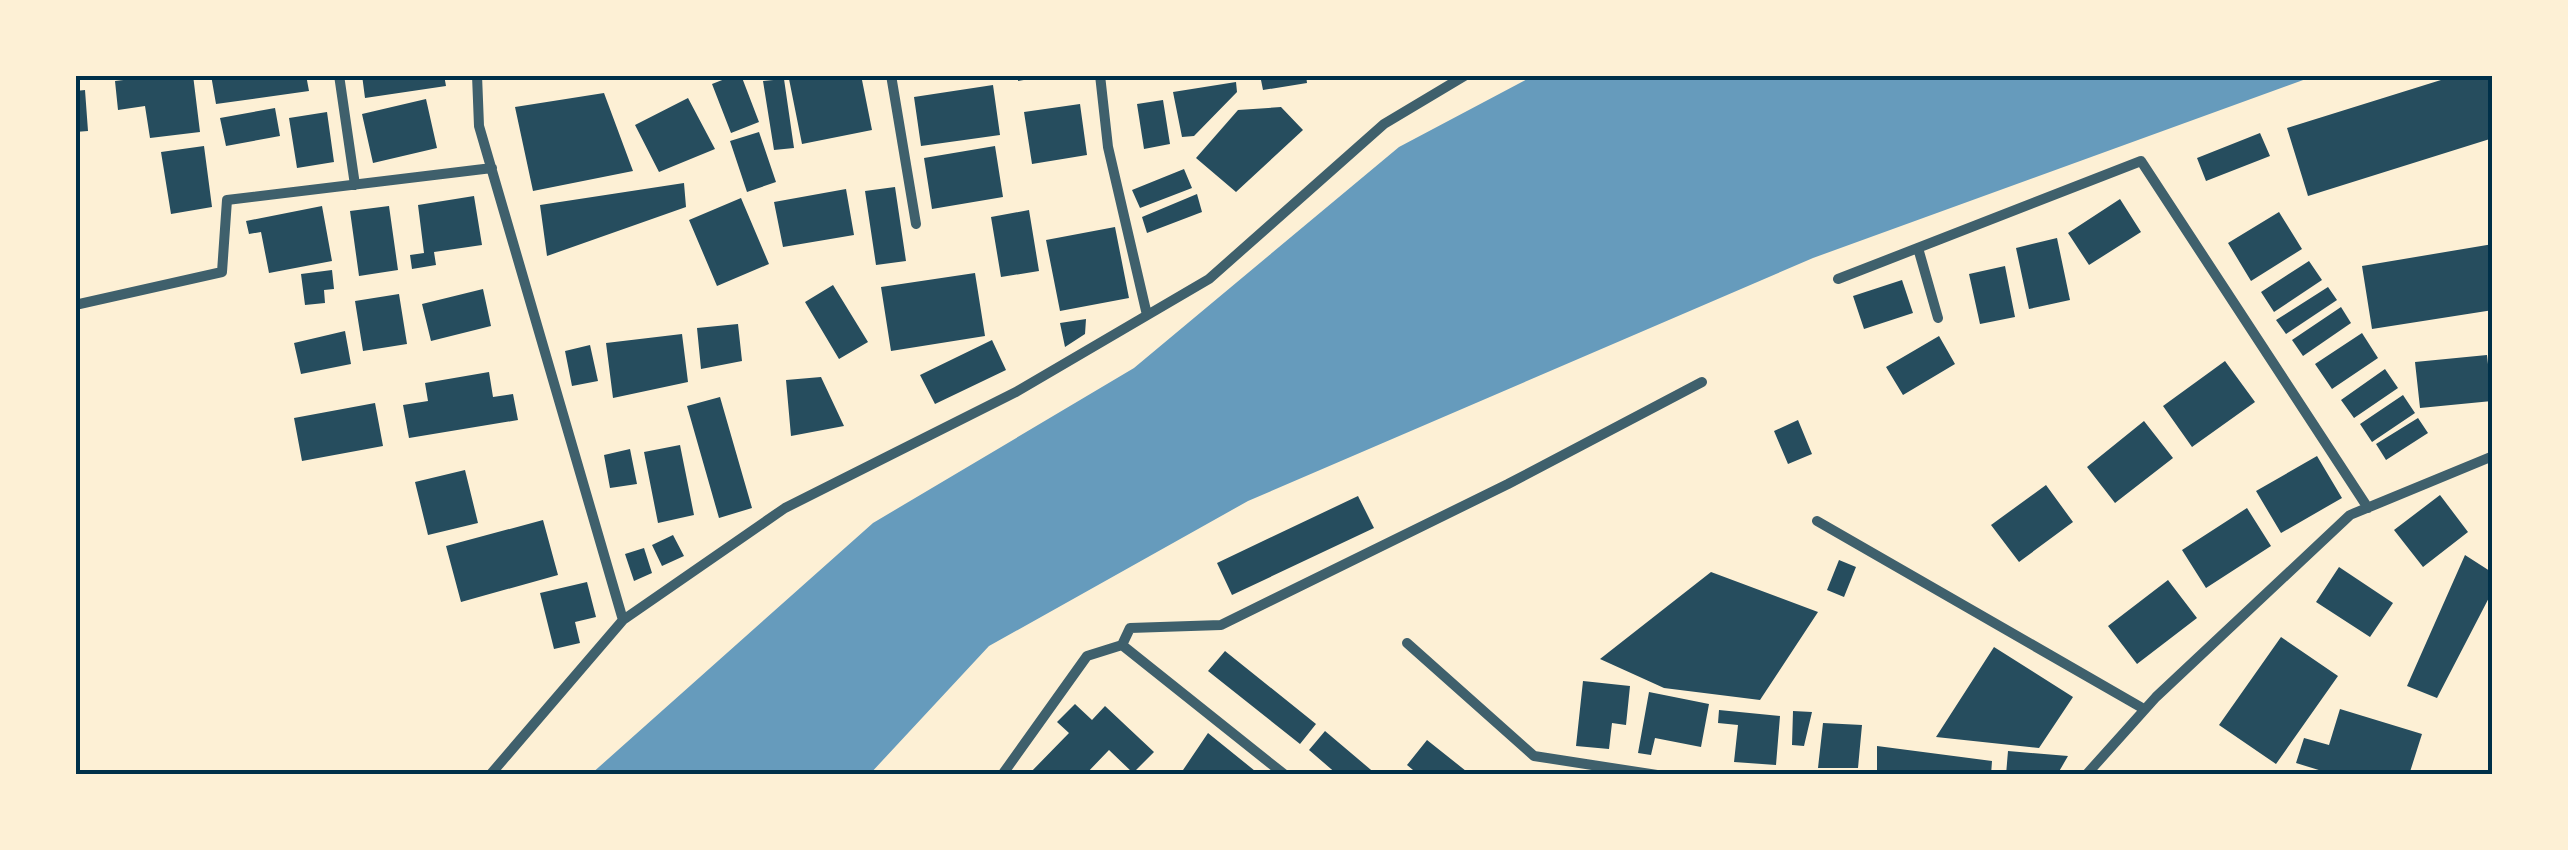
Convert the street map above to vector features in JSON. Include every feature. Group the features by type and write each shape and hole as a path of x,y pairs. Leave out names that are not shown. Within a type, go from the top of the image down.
{"street":[{"path":"339,75 355,185"},
{"path":"477,75 479,126 623,620"},
{"path":"892,75 916,224"},
{"path":"1100,75 1108,148 1147,315"},
{"path":"490,775 623,620 785,508 1016,392 1209,279 1384,124 1466,75"},
{"path":"1838,279 2141,161 2368,508"},
{"path":"75,306 222,272 227,200 492,168"},
{"path":"1918,248 1938,318"},
{"path":"1002,775 1087,656 1122,645 1130,628 1221,625 1508,484 1702,382"},
{"path":"2086,775 2144,709 2350,515 2493,456"},
{"path":"1817,521 2144,709"},
{"path":"1407,642 1534,756 1657,775"},
{"path":"1122,645 1285,775"}],"water":[{"path":"1535,75 2317,75 1813,258 1248,501 989,646 869,775 590,775 873,523 1134,368 1399,147"}],"building":[{"path":"193,75 200,132 150,138 145,106 118,110 115,81"},
{"path":"211,75 306,75 309,91 216,104"},
{"path":"362,75 444,75 446,86 365,98"},
{"path":"741,75 759,122 731,133 712,84"},
{"path":"805,75 861,75 872,130 802,144 789,79"},
{"path":"1018,75 1041,75 1041,77 1018,81"},
{"path":"1260,75 1306,75 1307,83 1263,90"},
{"path":"2457,75 2493,75 2493,138 2308,196 2287,128"},
{"path":"784,79 794,148 774,150 763,81"},
{"path":"1236,82 1237,92 1194,136 1182,137 1173,92"},
{"path":"993,85 1000,135 921,146 914,97"},
{"path":"85,90 88,131 75,132 75,91"},
{"path":"604,93 633,171 533,191 515,107"},
{"path":"688,98 715,149 659,172 635,125"},
{"path":"426,99 437,148 373,163 362,114"},
{"path":"1163,100 1170,144 1144,149 1137,104"},
{"path":"1080,104 1087,155 1032,164 1024,112"},
{"path":"1281,107 1303,130 1236,192 1196,158 1238,110"},
{"path":"275,108 280,136 226,146 220,118"},
{"path":"327,112 334,162 297,168 289,118"},
{"path":"759,132 776,182 747,192 730,141"},
{"path":"2260,133 2270,156 2206,181 2197,158"},
{"path":"204,146 212,207 171,214 161,152"},
{"path":"995,146 1003,197 932,209 924,158"},
{"path":"1184,169 1192,188 1140,208 1132,190"},
{"path":"684,183 686,207 547,256 540,205"},
{"path":"895,187 906,261 876,265 865,191"},
{"path":"846,189 854,235 783,247 774,202"},
{"path":"1197,194 1202,212 1147,233 1142,217"},
{"path":"474,196 482,245 434,252 436,265 412,269 410,255 424,253 418,205"},
{"path":"741,198 769,264 717,286 689,220"},
{"path":"2120,199 2141,232 2089,265 2068,233"},
{"path":"322,206 332,261 269,273 261,232 249,234 246,221"},
{"path":"389,206 398,270 359,276 350,211"},
{"path":"1029,210 1039,271 1001,277 991,217"},
{"path":"2279,212 2302,249 2251,281 2228,243"},
{"path":"1115,227 1129,298 1060,311 1046,240"},
{"path":"2057,238 2070,300 2029,309 2016,248"},
{"path":"2493,244 2493,310 2372,329 2362,266"},
{"path":"2309,261 2322,280 2274,312 2261,292"},
{"path":"2005,266 2015,317 1980,324 1969,274"},
{"path":"332,270 334,289 324,290 325,303 305,305 301,274"},
{"path":"975,273 985,336 891,351 881,287"},
{"path":"1902,280 1913,313 1864,329 1853,296"},
{"path":"833,285 868,342 839,359 805,302"},
{"path":"2328,287 2337,300 2286,334 2276,320"},
{"path":"483,289 491,326 431,341 422,304"},
{"path":"399,294 407,344 363,351 355,301"},
{"path":"2341,307 2351,323 2303,356 2292,340"},
{"path":"1086,319 1085,334 1065,347 1060,323"},
{"path":"738,324 742,361 701,369 697,328"},
{"path":"345,331 351,364 301,374 294,343"},
{"path":"2362,333 2378,358 2332,389 2315,364"},
{"path":"682,334 688,382 613,398 606,343"},
{"path":"1939,336 1955,364 1903,395 1886,367"},
{"path":"992,340 1006,370 935,404 920,375"},
{"path":"590,345 598,381 572,386 565,351"},
{"path":"2487,355 2492,401 2420,408 2415,362"},
{"path":"2225,361 2255,402 2192,447 2163,406"},
{"path":"2385,369 2398,388 2354,418 2341,400"},
{"path":"489,372 493,397 513,394 518,420 409,438 403,405 428,401 425,383"},
{"path":"821,377 844,426 791,436 786,380"},
{"path":"2403,395 2415,413 2372,442 2360,424"},
{"path":"720,397 752,508 719,518 687,406"},
{"path":"375,403 383,446 302,461 294,418"},
{"path":"2418,418 2428,433 2386,460 2376,444"},
{"path":"1798,420 1812,454 1788,464 1774,431"},
{"path":"2144,421 2173,458 2115,503 2087,467"},
{"path":"680,445 694,515 658,523 644,452"},
{"path":"630,449 637,484 610,488 604,455"},
{"path":"2317,456 2342,498 2281,533 2256,491"},
{"path":"465,470 478,523 428,535 415,482"},
{"path":"2046,485 2073,522 2019,562 1991,525"},
{"path":"2440,495 2468,532 2423,567 2394,530"},
{"path":"1358,496 1374,528 1232,595 1217,563"},
{"path":"2247,508 2271,546 2206,588 2182,550"},
{"path":"543,520 558,575 461,602 446,546"},
{"path":"673,535 684,556 662,566 652,545"},
{"path":"644,548 652,573 634,581 625,554"},
{"path":"2465,555 2493,573 2493,590 2437,698 2407,686"},
{"path":"1839,560 1856,567 1844,597 1827,590"},
{"path":"2339,567 2393,603 2370,637 2316,602"},
{"path":"1711,572 1818,612 1760,700 1664,688 1600,659"},
{"path":"2168,580 2197,618 2137,664 2108,626"},
{"path":"587,582 596,617 575,622 580,643 554,649 540,593"},
{"path":"2281,637 2338,676 2276,764 2219,725"},
{"path":"1994,647 2073,697 2039,748 1936,737"},
{"path":"1225,651 1316,724 1300,744 1208,671"},
{"path":"1583,681 1630,686 1626,725 1612,723 1609,749 1576,746"},
{"path":"1649,692 1709,704 1701,747 1655,738 1651,755 1638,753"},
{"path":"1075,704 1092,720 1105,706 1154,752 1133,773 1109,750 1085,775 1028,775 1069,733 1057,722"},
{"path":"2340,709 2422,734 2409,775 2335,775 2296,763 2304,738 2329,745"},
{"path":"1719,710 1780,716 1776,765 1734,762 1738,725 1718,723"},
{"path":"1793,711 1812,712 1804,746 1792,745"},
{"path":"1823,723 1862,725 1858,768 1818,768"},
{"path":"1325,731 1377,775 1338,775 1309,750"},
{"path":"1208,733 1260,775 1183,775"},
{"path":"1427,740 1466,771 1463,775 1419,775 1407,765"},
{"path":"1877,746 1992,761 1991,775 1877,775"},
{"path":"2008,751 2068,756 2057,775 2006,775"}]}
